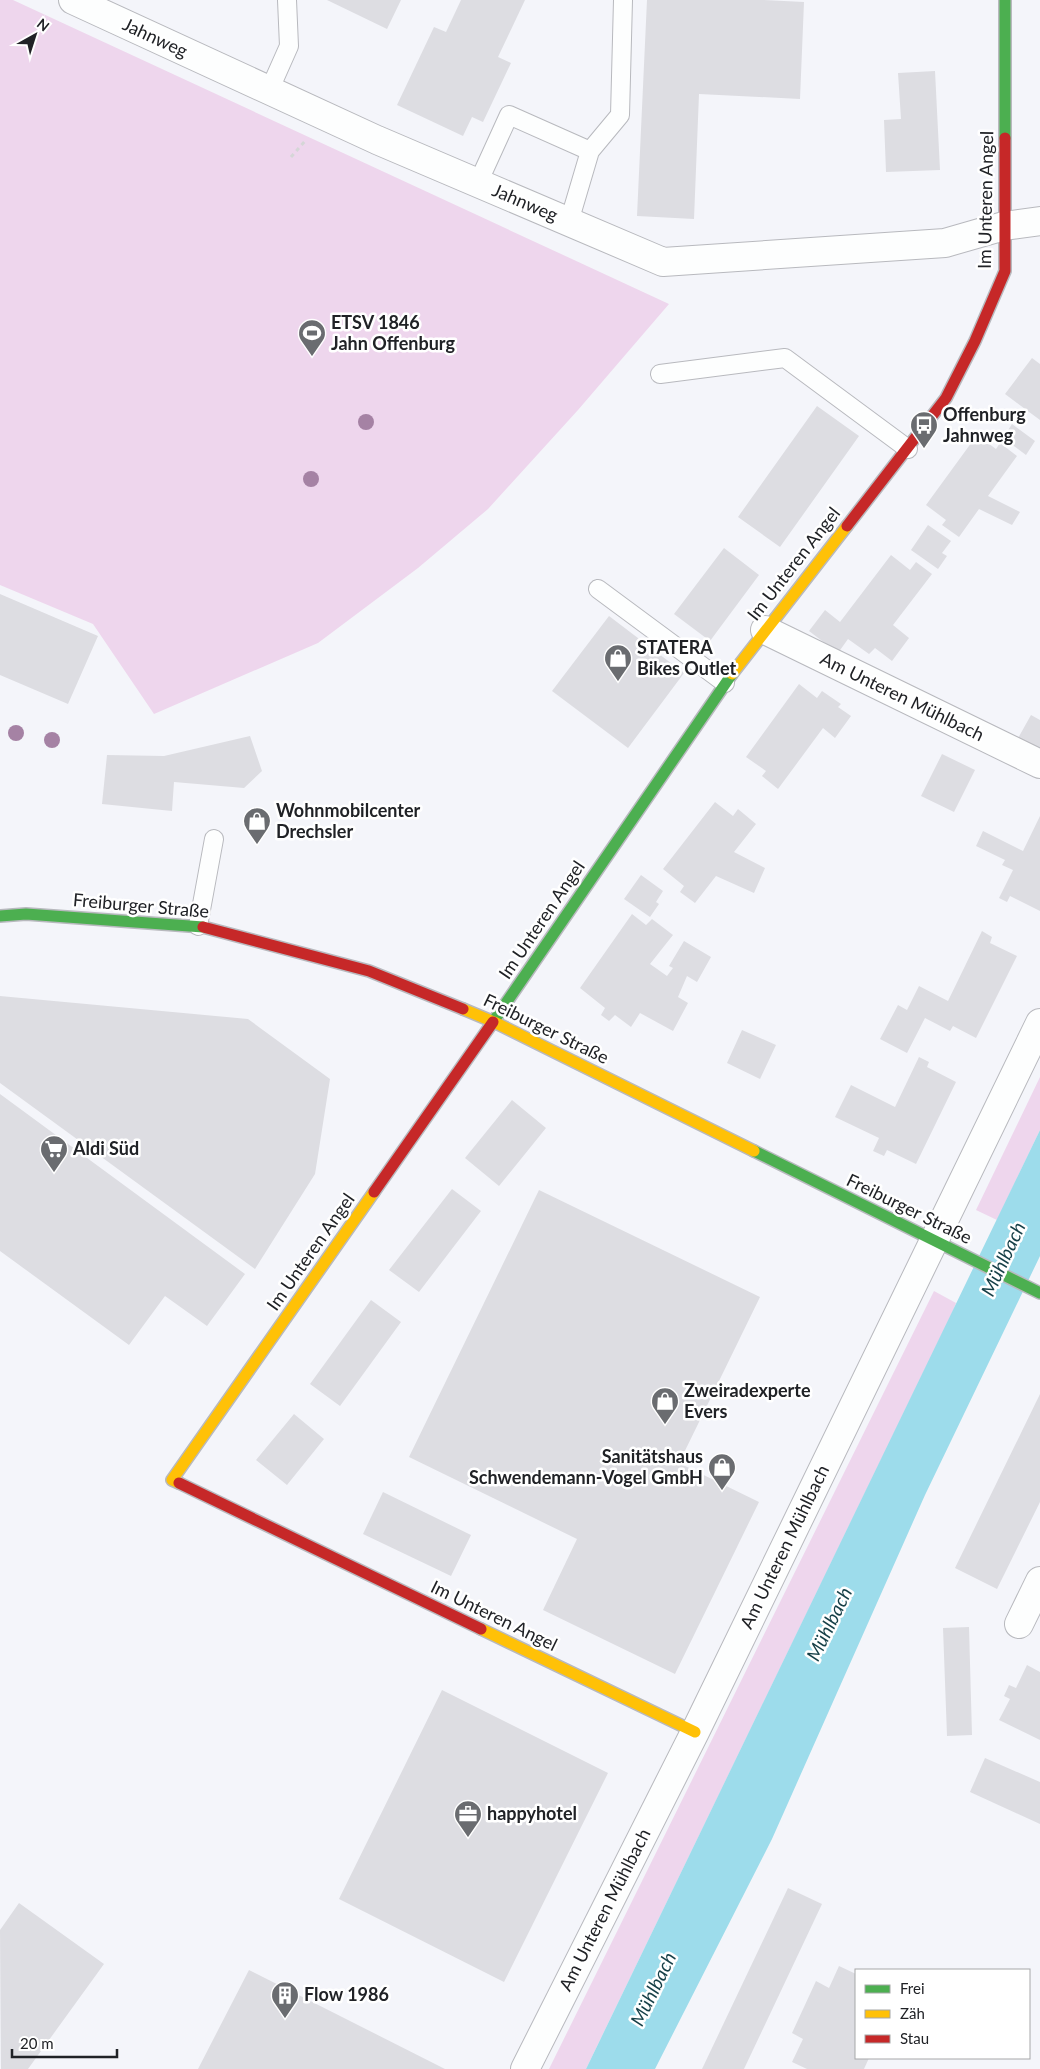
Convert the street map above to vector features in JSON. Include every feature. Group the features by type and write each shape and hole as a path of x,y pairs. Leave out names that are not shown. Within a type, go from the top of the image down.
{"street":[{"name":"Jahnweg","path":"74,0 377,140 663,262 945,243 1004,226"},
{"name":"Im Unteren Angel","path":"695,1732 172,1480 494,1022 725,683 946,398 979,332 1005,271 1005,0"},
{"path":"1004,226 1040,221"},
{"name":"Am Unteren Mühlbach","path":"765,630 1040,764"},
{"name":"Freiburger Straße","path":"0,916 26,914 198,926 369,971 494,1022 1040,1293"},
{"name":"Am Unteren Mühlbach","path":"525,2069 695,1732 1040,1023"},
{"path":"1019,1624 1040,1581"}],"lane":[{"path":"269,91 289,46 286,0"},
{"path":"569,222 590,151 620,115 623,0"},
{"path":"478,183 508,115 590,151"},
{"path":"660,374 785,358 908,449"},
{"path":"598,588 725,683"},
{"path":"198,926 214,839"}],"shaded area":[{"name":"ETSV 1846 Jahn Offenburg","path":"0,0 13,0 669,304 578,410 488,509 418,568 318,643 154,714 93,624 0,585"},
{"path":"1040,1077 1040,1130 997,1220 976,1210"},
{"path":"934,1291 956,1303 953,1311 586,2069 549,2069"}],"water":[{"name":"Mühlbach","path":"1040,1130 1040,1256 925,1495 772,1839 655,2069 586,2069"}],"building":[{"path":"327,0 401,0 387,29"},
{"path":"461,0 525,0 498,57 511,63 483,122 472,117 463,136 397,105 434,27 446,32"},
{"path":"647,0 804,2 800,99 699,94 694,219 637,216"},
{"path":"935,71 940,170 886,172 884,120 901,119 898,73"},
{"path":"1032,358 1040,364 1040,420 1005,394"},
{"path":"817,406 859,436 780,547 738,517"},
{"path":"1012,424 1035,441 1026,455 1003,438"},
{"path":"977,435 996,449 1000,443 1017,456 988,496 1020,512 1012,525 979,509 959,537 942,525 946,520 926,505"},
{"path":"928,525 951,541 942,553 947,556 938,569 911,550"},
{"path":"724,548 759,575 710,641 674,614"},
{"path":"891,555 910,570 916,562 932,574 893,625 909,638 892,661 875,648 869,654 848,639 838,653 809,631 825,610 840,622"},
{"path":"0,594 98,636 68,704 0,675"},
{"name":"STATERA Bikes Outlet","path":"609,616 684,673 628,748 552,691"},
{"path":"799,684 817,698 822,691 841,704 838,707 851,716 835,738 823,728 778,789 762,776 766,771 746,757"},
{"path":"1031,715 1040,720 1040,752 1017,740"},
{"path":"250,736 262,771 244,788 174,782 172,811 102,804 107,755 164,756"},
{"path":"942,754 975,770 954,812 921,796"},
{"path":"715,802 733,816 738,809 756,824 734,852 765,868 754,893 716,876 695,903 680,892 684,886 663,869"},
{"path":"1040,816 1040,911 1010,896 1007,902 999,898 1013,870 1002,865 1005,860 976,846 983,831 1023,851"},
{"path":"641,875 663,891 656,902 659,904 650,917 624,899"},
{"path":"632,914 646,925 652,919 673,935 650,964 667,976 673,968 669,966 684,941 711,957 697,982 687,976 678,997 688,1003 673,1031 640,1013 631,1027 615,1015 609,1021 601,1015 605,1008 580,988"},
{"path":"982,931 992,937 990,943 1017,956 976,1038 953,1026 950,1031 925,1018 907,1053 880,1039 898,1005 907,1010 919,986 948,1001"},
{"path":"0,996 248,1019 330,1079 315,1174 255,1269 0,1083"},
{"path":"742,1030 776,1045 760,1079 727,1063"},
{"path":"919,1057 929,1062 927,1067 956,1082 916,1164 887,1150 884,1156 873,1151 879,1138 835,1117 851,1085 895,1107"},
{"name":"Aldi Süd","path":"0,1094 245,1274 207,1326 165,1296 129,1345 0,1251"},
{"path":"512,1100 546,1128 499,1186 465,1158"},
{"path":"452,1189 481,1211 419,1292 389,1270"},
{"path":"539,1190 760,1297 679,1463 759,1502 675,1674 543,1610 577,1539 409,1457"},
{"path":"371,1300 401,1322 340,1406 310,1384"},
{"path":"1040,1394 1040,1502 997,1589 955,1568"},
{"path":"294,1414 324,1439 287,1485 256,1460"},
{"path":"383,1492 471,1535 451,1576 363,1534"},
{"path":"969,1627 972,1735 947,1736 943,1628"},
{"path":"1027,1665 1040,1672 1040,1740 999,1720 1010,1699 1004,1696 1009,1685 1016,1688"},
{"path":"442,1690 608,1773 504,1982 339,1899"},
{"path":"985,1758 1040,1782 1040,1824 970,1792"},
{"path":"788,1888 822,1904 744,2069 702,2069"},
{"path":"19,1903 104,1964 28,2069 1,2069 0,1930"},
{"path":"839,1966 855,1974 855,2059 869,2059 864,2069 807,2069 792,2062 803,2039 792,2033 816,1981 829,1988"},
{"name":"Flow 1986","path":"249,1970 445,2069 198,2069"}],"traffic: fast":[{"path":"1005,0 1005,138"},
{"path":"493,1022 732,674"},
{"path":"0,916 26,914 203,927"},
{"path":"754,1151 1040,1293"}],"traffic: slow":[{"path":"732,674 847,526"},
{"path":"463,1009 494,1022 754,1151"},
{"path":"179,1483 172,1480 374,1192"},
{"path":"481,1629 695,1732"}],"traffic: jam":[{"path":"847,526 946,398 975,341 1005,271 1005,138"},
{"path":"203,927 369,971 463,1009"},
{"path":"374,1192 493,1022"},
{"path":"179,1483 481,1629"}],"place":[{"name":"ETSV 1846 Jahn Offenburg","path":"312,357"},
{"name":"Offenburg Jahnweg","path":"924,449"},
{"name":"STATERA Bikes Outlet","path":"618,682"},
{"name":"Wohnmobilcenter Drechsler","path":"257,845"},
{"name":"Aldi Süd","path":"54,1173"},
{"name":"Zweiradexperte Evers","path":"665,1425"},
{"name":"Sanitätshaus Schwendemann-Vogel GmbH","path":"722,1491"},
{"name":"happyhotel","path":"468,1838"},
{"name":"Flow 1986","path":"285,2019"}]}
